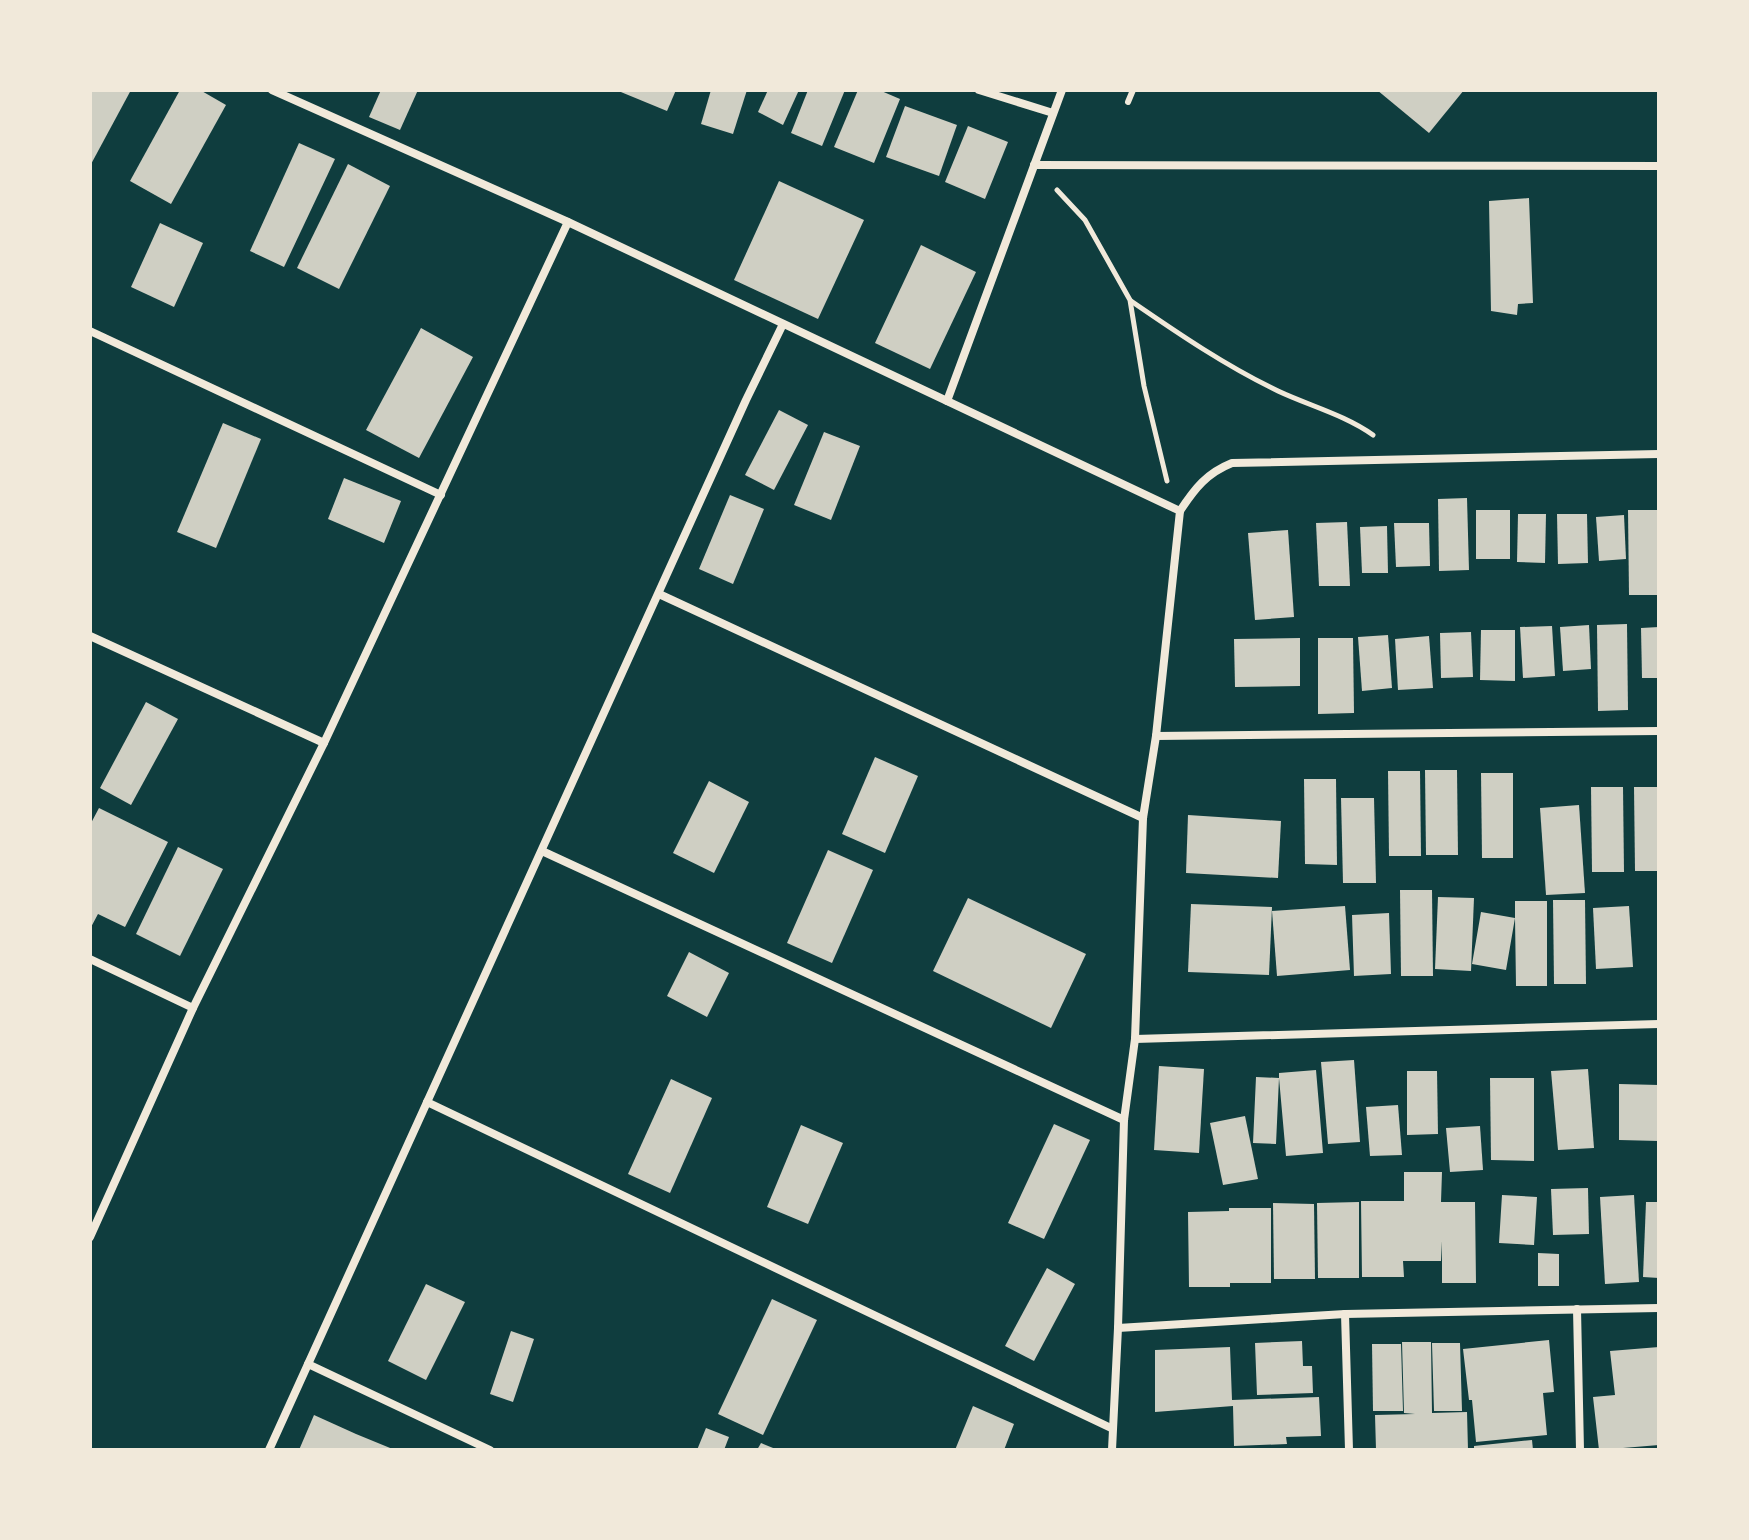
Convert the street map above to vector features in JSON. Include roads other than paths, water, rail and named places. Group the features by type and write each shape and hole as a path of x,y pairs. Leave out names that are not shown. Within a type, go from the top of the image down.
{"street":[{"path":"272,90 568,222 1180,511"},
{"path":"979,90 1053,113"},
{"path":"947,401 1062,90"},
{"path":"1034,165 1659,166"},
{"path":"90,1237 193,1008 324,743 568,222"},
{"path":"269,1450 783,324"},
{"path":"90,331 441,495"},
{"path":"1112,1450 1124,1120 1135,1039 1143,818 1156,736 1180,511 1197,485 1215,470 1232,463 1659,454"},
{"path":"659,594 1143,818"},
{"path":"90,636 324,743"},
{"path":"1156,736 1659,731"},
{"path":"542,851 1124,1120"},
{"path":"90,959 193,1008"},
{"path":"1135,1039 1659,1024"},
{"path":"427,1102 1111,1428"},
{"path":"1118,1328 1345,1314 1659,1308"},
{"path":"1577,1309 1580,1450"},
{"path":"1345,1314 1349,1450"},
{"path":"308,1364 490,1450"}],"lane":[{"path":"1128,102 1133,90"}]}
